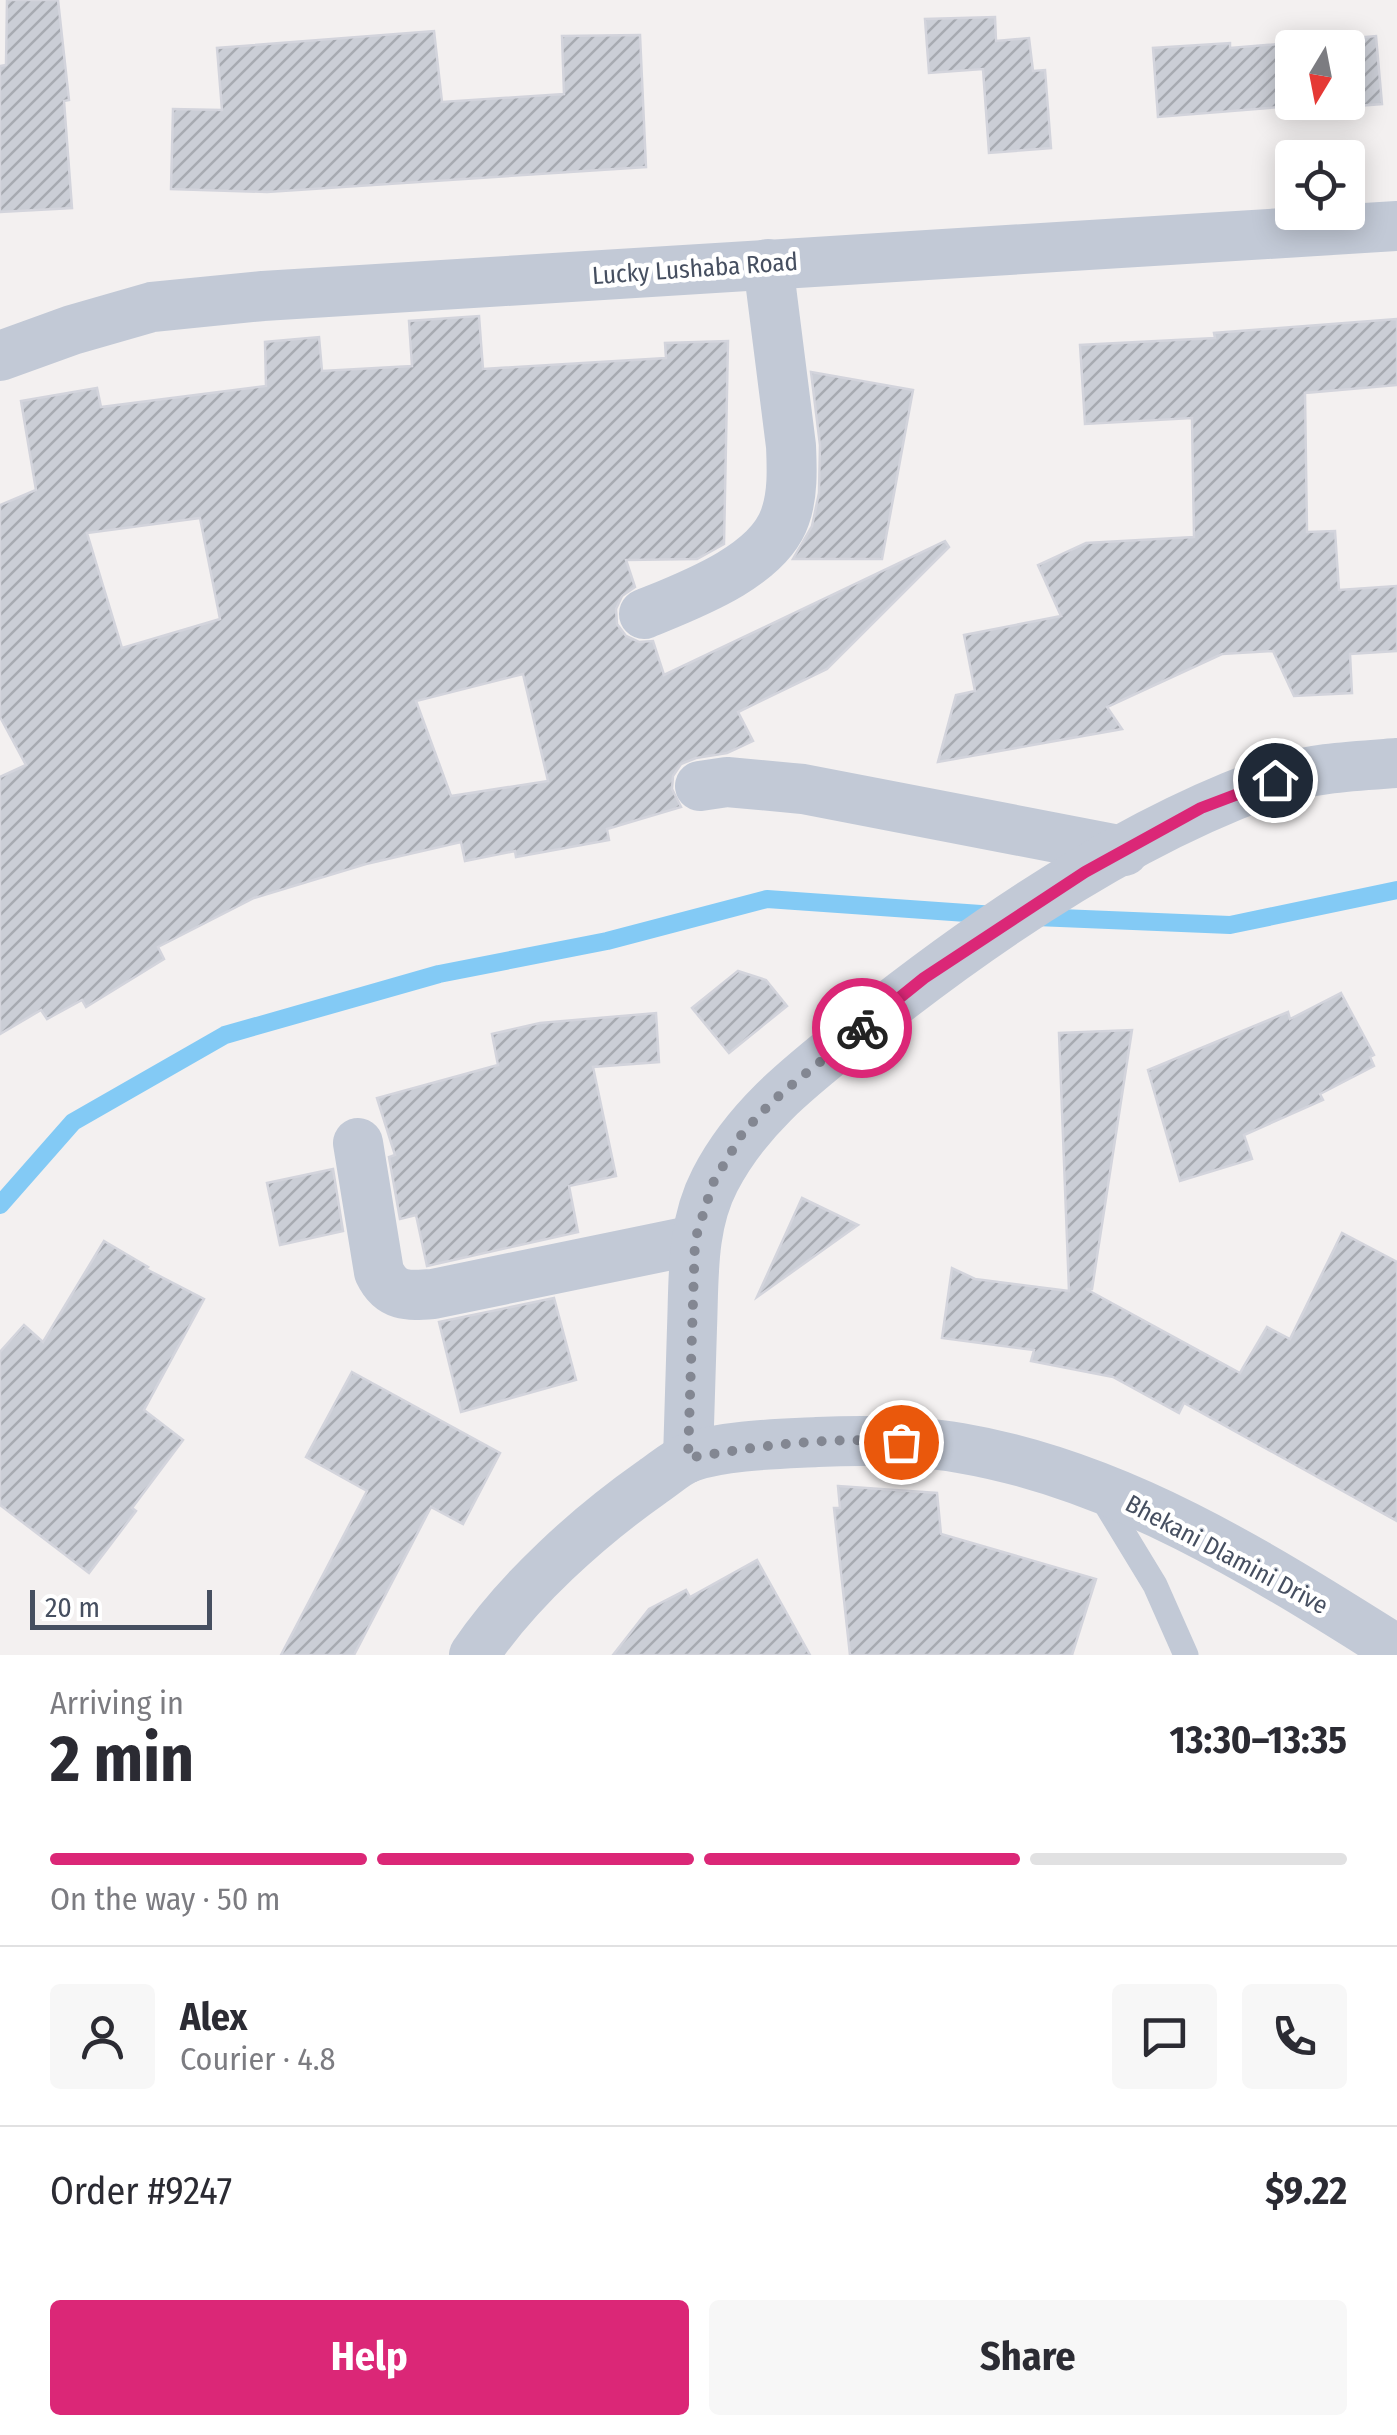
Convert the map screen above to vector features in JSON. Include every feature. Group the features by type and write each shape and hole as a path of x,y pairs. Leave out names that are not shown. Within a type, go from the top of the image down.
{"street":[{"name":"Lucky Lushaba Road","path":"0,356 152,307 263,296 1397,226"},
{"path":"644,614 720,583 761,550 784,520 792,476 791,446 768,264"},
{"path":"688,1458 695,1240 713,1183 742,1134 783,1092 924,978 1104,861 1201,808 1275,780 1339,768 1397,763"},
{"path":"700,786 728,782 803,789 1104,861"},
{"path":"358,1143 379,1272 396,1293 432,1294 695,1240"},
{"name":"Bhekani Dlamini Drive","path":"474,1655 552,1566 614,1509 688,1458 769,1444 872,1440 960,1448 1038,1466 1145,1506 1281,1576 1397,1650"}],"lane":[{"path":"1096,1488 1155,1585 1186,1655"}],"building":[{"path":"7,0 58,0 69,100 64,101 72,208 0,212 0,66 6,65"},
{"path":"995,17 996,41 1029,38 1033,71 1045,70 1051,148 989,153 983,69 929,73 925,19"},
{"path":"434,31 442,102 564,94 562,36 640,35 646,167 267,192 171,189 173,109 222,110 217,48"},
{"path":"1376,36 1382,104 1365,105 1365,37"},
{"path":"1230,43 1230,48 1275,44 1275,107 1158,117 1153,48"},
{"path":"479,316 483,369 666,358 665,343 728,341 724,544 697,559 626,560 635,587 622,596 616,609 617,624 626,636 639,642 653,641 664,675 945,541 949,547 827,669 738,712 753,741 727,753 681,764 673,776 672,789 681,807 607,829 609,840 516,857 515,851 465,861 461,842 366,864 254,898 158,947 164,959 86,1007 82,1000 47,1019 41,1010 0,1034 0,777 26,765 0,717 0,505 36,490 21,401 97,388 101,407 266,386 265,342 319,337 322,371 412,366 409,321","holes":["200,518 220,619 122,648 87,533","523,674 548,781 451,796 416,701"]},
{"path":"1397,319 1397,385 1305,393 1307,532 1335,531 1339,590 1397,586 1397,651 1350,654 1352,693 1294,696 1273,651 1222,654 1107,707 1122,729 938,762 956,695 975,691 964,635 1061,616 1038,565 1086,543 1194,537 1192,418 1085,424 1080,345 1215,338 1214,333"},
{"path":"811,372 913,390 882,559 793,559 812,526 819,493 820,445"},
{"path":"738,971 766,980 787,1006 729,1053 692,1008"},
{"path":"1341,993 1374,1055 1370,1057 1374,1066 1320,1094 1323,1100 1244,1135 1252,1159 1180,1181 1148,1070 1288,1012 1290,1019"},
{"path":"656,1013 659,1062 593,1067 616,1176 569,1186 578,1232 427,1266 416,1215 400,1219 389,1157 395,1155 377,1098 498,1065 492,1034 540,1023"},
{"path":"1132,1030 1092,1289 1086,1289 1240,1373 1267,1327 1290,1339 1342,1233 1397,1262 1397,1521 1184,1403 1179,1413 1113,1377 1031,1361 1034,1350 942,1338 952,1268 975,1279 1069,1291 1059,1033"},
{"path":"333,1169 343,1231 280,1245 267,1183"},
{"path":"802,1198 858,1225 757,1297"},
{"path":"104,1241 146,1269 204,1299 144,1410 183,1440 89,1573 0,1505 0,1352 24,1325 43,1342"},
{"path":"554,1298 576,1380 461,1412 439,1322"},
{"path":"352,1372 500,1453 463,1524 431,1507 354,1655 281,1655 367,1491 306,1457"},
{"path":"838,1486 937,1493 941,1534 1096,1579 1072,1655 850,1655 834,1508 840,1508"},
{"path":"757,1560 810,1655 613,1655 649,1609 686,1590 690,1597"}],"waterway":[{"path":"1036,917 1230,925 1397,890"},
{"path":"0,1205 73,1122 225,1035 439,974 607,941 767,899 995,915"}],"way so far":[{"path":"862,1028 762,1112 742,1134 713,1183 695,1240 688,1458 769,1444 901,1442"}],"route":[{"path":"862,1028 924,978 1085,872 1201,808 1275,780"}]}
